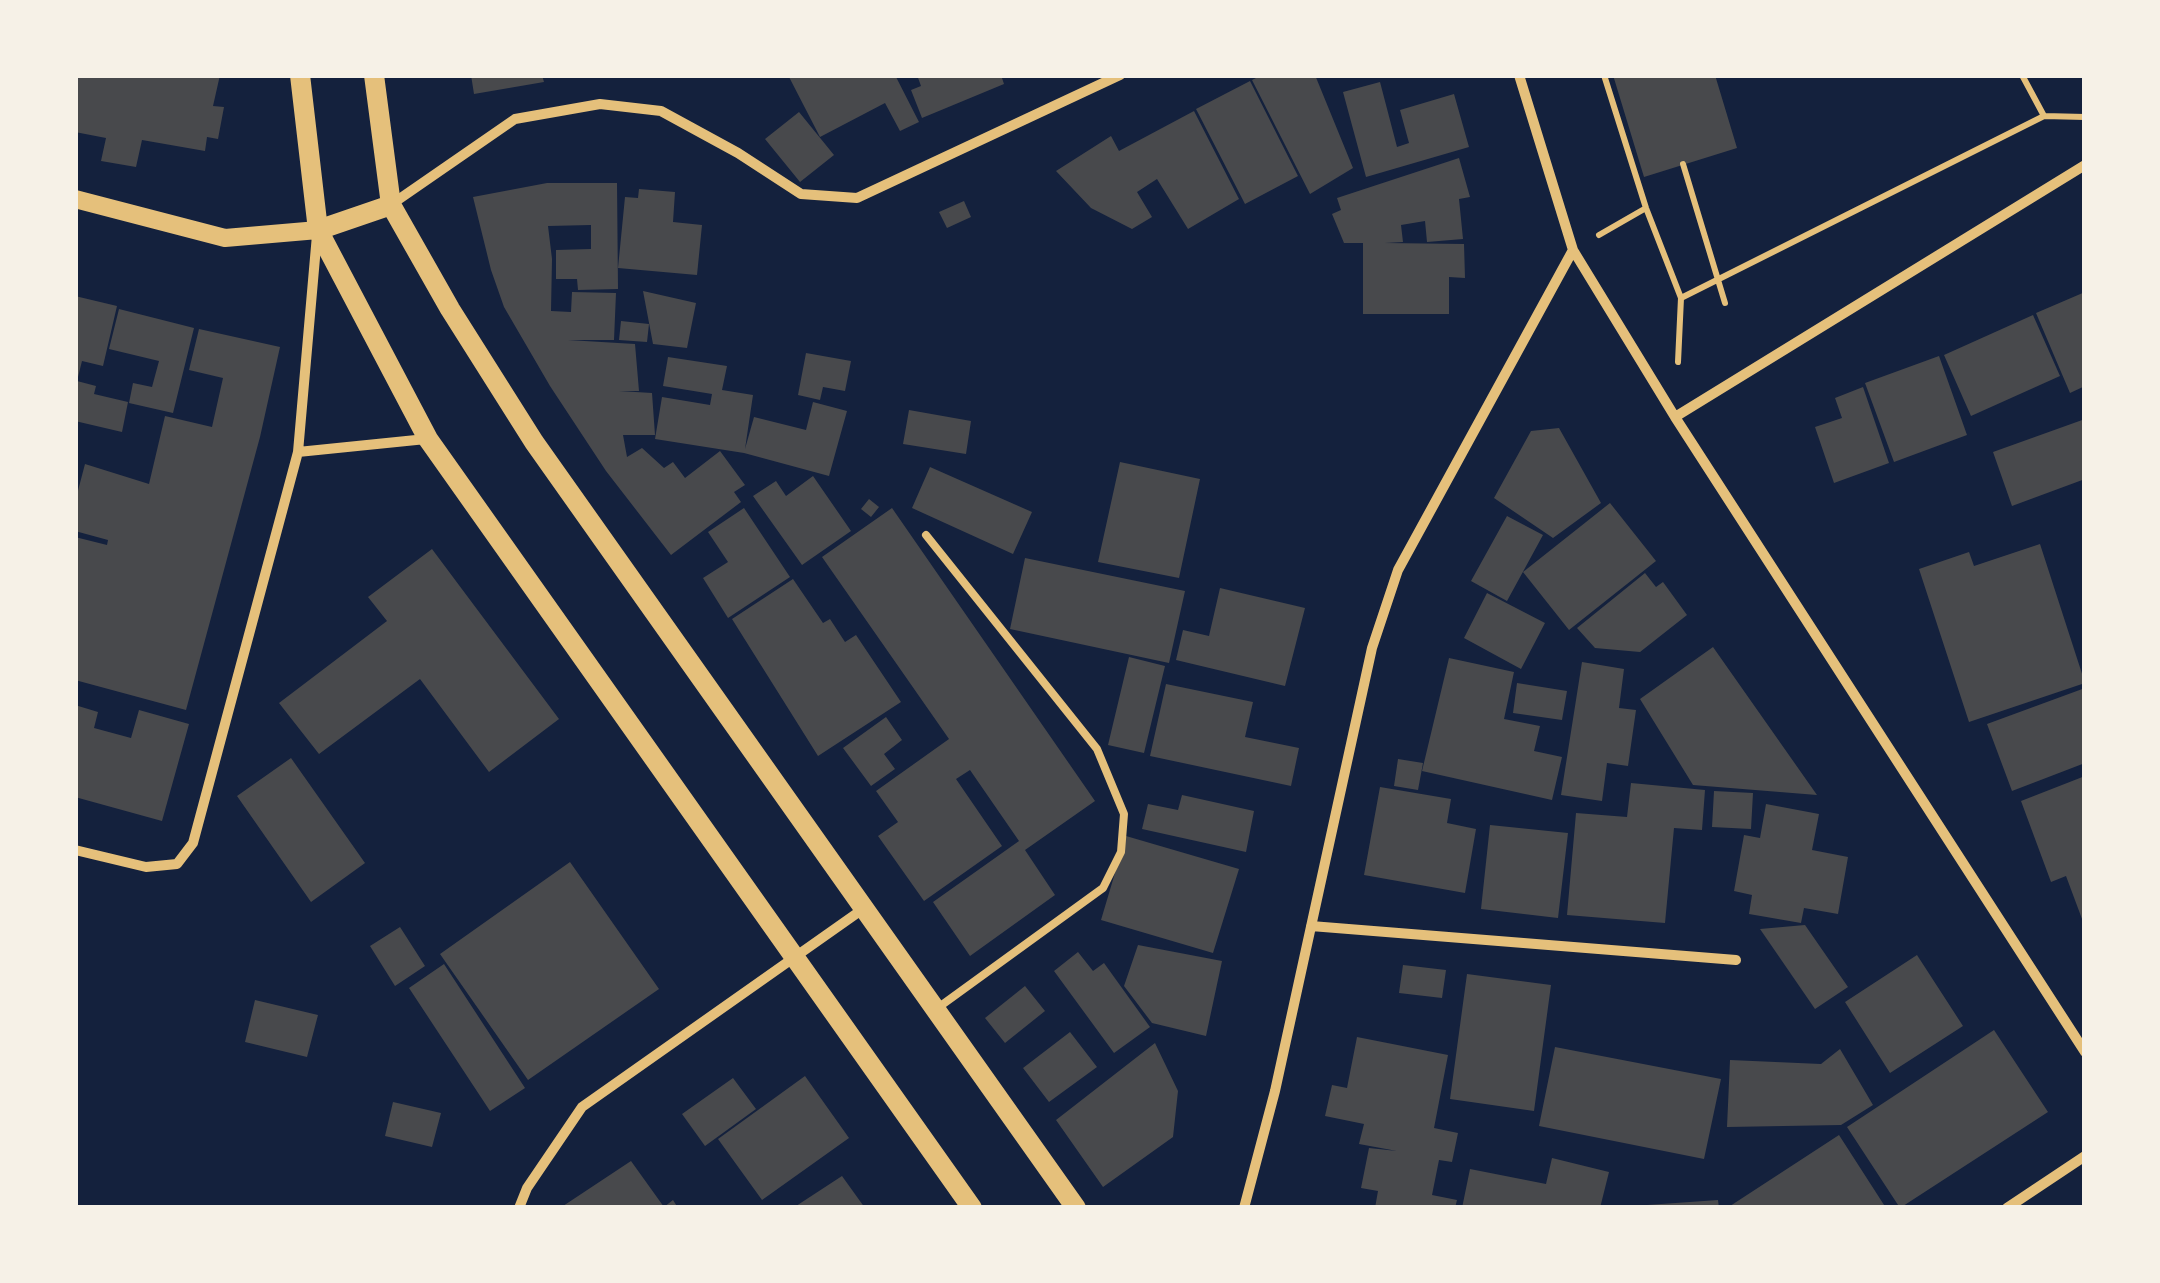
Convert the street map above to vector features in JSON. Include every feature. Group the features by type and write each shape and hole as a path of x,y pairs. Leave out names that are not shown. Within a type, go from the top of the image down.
{"main road":[{"path":"300,75 318,230 428,439 972,1208"},
{"path":"374,75 391,205 450,309 518,418 1076,1208"},
{"path":"318,230 391,205"}],"street":[{"path":"391,205 515,120 600,104 662,111 801,194 857,198 1120,75"},
{"path":"1520,75 1573,250 1675,417 2085,1052"},
{"path":"1675,417 2085,165"},
{"path":"75,199 225,238 318,230 298,452 193,843 177,864 146,867 75,850"},
{"path":"1244,1208 1275,1091 1372,648 1398,570 1573,250"},
{"path":"298,452 428,439"},
{"path":"519,1208 527,1188 582,1107 864,908"},
{"path":"1311,926 1736,960"},
{"path":"2007,1208 2085,1156"}],"lane":[{"path":"926,535 1097,749 1124,814 1121,852 1103,888 935,1009"}],"path":[{"path":"1604,75 1646,208 1682,298 1675,417"},
{"path":"2022,75 2044,116"},
{"path":"1682,298 2044,116 2085,117"},
{"path":"1683,164 1725,303"},
{"path":"1573,250 1646,208"}],"building":[{"path":"75,75 220,75 213,106 224,107 218,139 207,137 205,151 142,140 136,167 101,161 106,138 75,132"},
{"path":"471,75 542,75 544,82 474,94"},
{"path":"788,75 895,75 919,122 900,131 885,103 820,137"},
{"path":"917,75 1001,75 1004,84 922,118 911,90 921,86"},
{"path":"1262,75 1315,75 1353,168 1310,194 1252,80"},
{"path":"1613,75 1715,75 1737,148 1644,177"},
{"path":"1250,81 1298,176 1245,204 1196,109"},
{"path":"1380,82 1397,147 1409,143 1400,110 1454,94 1469,147 1366,177 1343,92"},
{"path":"1194,111 1239,199 1188,229 1157,179 1137,192 1152,217 1132,229 1091,208 1056,171 1111,136 1119,151"},
{"path":"799,112 834,155 800,182 765,139"},
{"path":"1459,158 1470,197 1459,199 1463,239 1427,242 1425,221 1401,225 1403,242 1385,243 1464,244 1465,278 1449,277 1449,314 1363,314 1363,243 1344,243 1332,214 1341,210 1337,198"},
{"path":"547,183 617,183 618,289 578,290 577,279 556,279 556,250 591,249 591,225 548,226 551,311 571,312 572,292 616,293 614,340 568,340 635,344 639,391 619,391 652,393 655,435 623,435 627,457 642,448 664,468 673,462 685,478 720,451 745,485 734,492 741,502 671,555 606,471 550,386 504,307 491,270 473,197"},
{"path":"639,189 675,192 673,222 702,225 697,275 618,268 625,197 638,198"},
{"path":"964,201 971,217 947,228 939,212"},
{"path":"643,291 696,303 687,348 653,344"},
{"path":"2085,292 2085,386 2070,393 2036,313"},
{"path":"75,296 117,306 103,366 82,361 77,381 96,386 94,394 128,402 122,432 75,421"},
{"path":"119,309 194,328 173,413 129,403 133,383 152,387 159,361 109,349"},
{"path":"2033,315 2060,376 1971,416 1944,355"},
{"path":"621,321 649,324 647,342 619,340"},
{"path":"199,329 280,347 260,437 186,710 75,680 75,537 107,545 108,540 75,531 75,502 85,464 149,484 165,416 212,427 223,378 189,370"},
{"path":"806,353 851,361 845,391 823,387 820,400 798,395"},
{"path":"1939,356 1967,435 1894,462 1865,383"},
{"path":"668,357 727,366 722,390 753,395 745,449 754,417 806,430 813,402 847,411 829,476 744,453 655,439 662,397 710,405 712,394 663,386"},
{"path":"1863,387 1889,463 1834,483 1815,427 1842,418 1835,398"},
{"path":"909,410 971,421 966,454 903,444"},
{"path":"2085,419 2085,479 2012,506 1993,452"},
{"path":"1559,428 1601,503 1553,538 1494,498 1531,431"},
{"path":"1120,462 1200,479 1179,578 1098,562"},
{"path":"930,467 1032,512 1013,554 912,508"},
{"path":"813,476 851,531 802,565 753,496 776,481 786,496"},
{"path":"869,499 879,507 871,517 861,509"},
{"path":"1610,503 1656,561 1569,630 1523,572"},
{"path":"744,508 790,577 728,618 703,578 728,562 708,532"},
{"path":"892,508 1095,801 1025,850 1055,895 970,956 933,902 1019,841 970,770 956,779 1002,846 924,901 878,836 898,822 876,791 949,739 822,557"},
{"path":"1507,516 1543,535 1507,601 1471,581"},
{"path":"2040,544 2085,683 1969,722 1919,569 1969,552 1974,566"},
{"path":"432,549 559,719 489,772 420,679 319,754 279,703 387,621 368,597"},
{"path":"1025,558 1185,591 1169,663 1010,629"},
{"path":"1645,573 1656,587 1663,582 1687,615 1640,652 1595,648 1577,628"},
{"path":"793,579 823,623 830,619 845,642 856,635 901,702 818,756 732,619"},
{"path":"1220,588 1305,608 1285,686 1176,660 1183,630 1209,636"},
{"path":"1487,593 1545,623 1521,669 1464,638"},
{"path":"1713,647 1817,795 1693,785 1640,699"},
{"path":"1129,657 1165,666 1144,753 1108,745"},
{"path":"1449,658 1514,672 1504,719 1540,726 1534,751 1562,757 1552,800 1422,771"},
{"path":"1582,662 1624,669 1619,708 1636,710 1628,766 1607,763 1602,801 1561,795"},
{"path":"1517,683 1567,691 1562,720 1513,713"},
{"path":"1166,684 1253,702 1245,737 1299,748 1291,786 1150,756"},
{"path":"2085,688 2085,763 2012,791 1987,724"},
{"path":"75,705 98,712 94,728 131,738 139,710 189,724 162,821 75,797"},
{"path":"886,717 902,740 884,754 895,769 871,786 843,748"},
{"path":"291,758 365,863 311,902 237,796"},
{"path":"1398,759 1423,763 1418,790 1394,786"},
{"path":"2085,776 2085,927 2066,876 2051,882 2021,801"},
{"path":"1631,783 1705,790 1702,830 1674,828 1665,923 1567,915 1576,813 1627,817"},
{"path":"1380,787 1451,799 1447,823 1476,829 1465,893 1364,875"},
{"path":"1714,791 1753,793 1751,829 1712,827"},
{"path":"1182,795 1254,811 1246,852 1142,829 1148,804 1178,810"},
{"path":"1766,804 1819,814 1812,850 1848,857 1838,914 1804,908 1801,923 1749,914 1752,895 1734,891 1744,835 1760,838"},
{"path":"1490,825 1568,833 1558,918 1481,909"},
{"path":"1126,836 1239,869 1213,953 1101,920"},
{"path":"570,862 659,989 528,1080 440,954"},
{"path":"1805,925 1848,987 1815,1009 1760,929"},
{"path":"400,927 425,966 395,986 370,946"},
{"path":"1138,945 1222,961 1206,1036 1152,1023 1124,986"},
{"path":"1078,952 1093,971 1104,963 1150,1027 1114,1053 1054,971"},
{"path":"1917,955 1963,1026 1890,1073 1845,1002"},
{"path":"444,964 525,1088 490,1111 409,988"},
{"path":"1403,965 1446,970 1442,998 1399,993"},
{"path":"1467,974 1551,985 1534,1111 1450,1099"},
{"path":"1025,986 1045,1011 1005,1043 985,1018"},
{"path":"255,1000 318,1015 307,1057 245,1042"},
{"path":"1994,1030 2048,1112 1900,1208 1847,1127"},
{"path":"1070,1032 1097,1067 1049,1102 1023,1068"},
{"path":"1357,1037 1448,1055 1434,1128 1458,1133 1452,1162 1439,1160 1432,1195 1457,1200 1455,1208 1375,1208 1378,1191 1361,1188 1369,1148 1397,1151 1359,1144 1364,1124 1325,1116 1332,1085 1347,1088"},
{"path":"1155,1043 1178,1091 1173,1137 1103,1187 1056,1120"},
{"path":"1555,1047 1721,1079 1704,1159 1539,1126"},
{"path":"1840,1049 1873,1105 1841,1125 1727,1127 1730,1060 1821,1064"},
{"path":"805,1076 849,1138 762,1200 718,1139"},
{"path":"733,1078 756,1109 705,1146 682,1114"},
{"path":"393,1102 441,1113 432,1147 385,1136"},
{"path":"1839,1135 1886,1208 1727,1208"},
{"path":"1552,1158 1609,1172 1600,1208 1462,1208 1470,1169 1546,1184"},
{"path":"631,1161 664,1207 673,1200 678,1208 560,1208"},
{"path":"842,1176 865,1208 793,1208"},
{"path":"1718,1200 1719,1208 1647,1205"}]}
